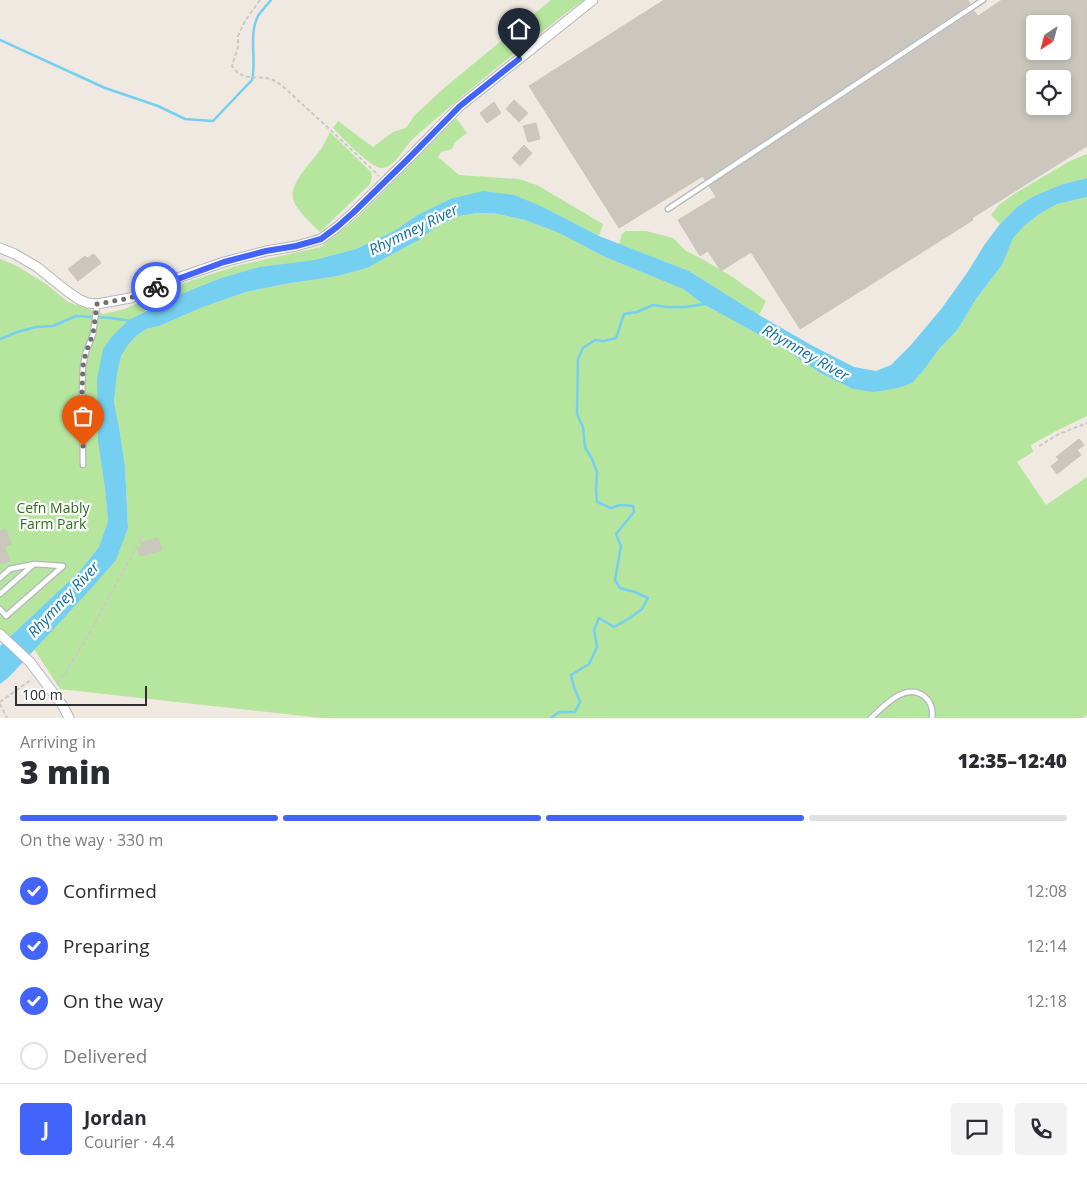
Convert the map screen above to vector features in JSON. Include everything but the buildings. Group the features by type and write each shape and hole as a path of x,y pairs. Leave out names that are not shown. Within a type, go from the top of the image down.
{"street":[{"path":"0,248 16,254 37,267 80,300 97,304 130,298 172,280 224,262 321,239 343,222 385,182 460,106 593,0"},
{"path":"2,636 30,662 63,706 69,718"}],"lane":[{"path":"668,209 983,0"},
{"path":"83,465 83,366 93,334 97,304"},
{"path":"0,594 34,564"},
{"path":"0,578 10,569 34,564 63,566 6,616 0,609"},
{"path":"871,718 892,699 912,691 918,692 927,698 932,708 932,718"}],"path":[{"path":"260,0 247,18 238,36 238,47 232,66 235,71 246,77 266,78 277,82 329,128 385,182"},
{"path":"1039,446 1059,434 1087,423"},
{"path":"50,690 66,674 143,535"},
{"path":"7,718 0,703 38,674"}],"green space":[{"path":"551,0 585,0 563,15 467,92 410,142 395,161 387,167 378,167 372,164 333,128 338,121 373,147 393,132 406,128 414,116 444,88"},
{"name":"Cefn Mably Farm Park","path":"456,118 467,133 455,142 452,149 441,152 438,157 459,175 519,179 537,185 603,224 599,236 543,207 450,199 419,214 394,231 356,249 314,260 259,267 221,278 146,310 113,335 105,488 108,521 99,547 78,573 8,639 0,629 0,259 17,266 46,284 68,302 103,314 125,309 175,286 236,266 321,247 357,218"},
{"path":"330,132 371,172 372,177 370,184 320,232 297,208 293,199 293,193 294,186 321,149"},
{"path":"1087,154 1087,178 1063,184 1017,207 1000,224 991,215 999,205 1014,194 1070,161"},
{"path":"1087,197 1087,416 1031,445 1033,452 1017,462 1046,505 1087,477 1087,715 1083,718 322,718 60,689 34,649 88,592 128,529 125,466 114,402 121,356 136,336 146,329 159,326 203,307 246,292 338,276 367,268 419,240 436,227 459,216 493,213 525,220 559,233 605,257 683,289 703,304 783,348 822,374 853,389 939,349 958,329 976,299 1002,265 1012,238 1025,225 1057,204"},
{"path":"626,231 646,231 673,238 686,251 734,278 766,301 759,315 689,271 619,244 622,234"}],"water":[{"name":"Rhymney River","path":"1087,178 1087,197 1057,204 1025,225 1013,238 1002,265 976,299 958,329 912,383 898,388 874,392 853,389 822,374 783,348 703,304 683,289 605,257 559,233 525,220 493,213 459,216 436,227 419,240 367,268 338,276 246,292 203,307 159,326 146,329 128,345 121,356 117,374 114,402 125,466 128,528 116,560 9,677 0,684 0,646 78,573 99,547 108,521 98,441 97,379 103,349 113,335 129,320 176,296 221,278 259,267 314,260 356,249 394,231 419,214 450,199 483,191 514,195 543,207 599,236 689,271 811,345 854,367 876,371 891,365 911,345 942,308 1000,224 1017,207 1032,197 1063,184"}],"waterway":[{"path":"0,40 105,88 158,106 185,119 213,121 252,80 255,23 258,16 271,0"},
{"path":"551,718 559,712 575,712 580,702 571,675 589,664 597,647 594,630 599,618 614,627 642,609 648,598 620,588 615,580 621,546 616,534 634,512 633,506 620,505 611,508 597,502 597,472 585,447 583,427 577,414 578,359 583,348 595,340 604,341 616,338 624,314 637,312 653,305 685,307 705,304"},
{"path":"0,339 36,327 53,326 76,316 131,321"}],"way so far":[{"path":"83,446 83,366 93,334 97,304 130,298 156,287"}],"route":[{"path":"156,287 224,262 321,239 354,212 460,106 519,59"}]}
